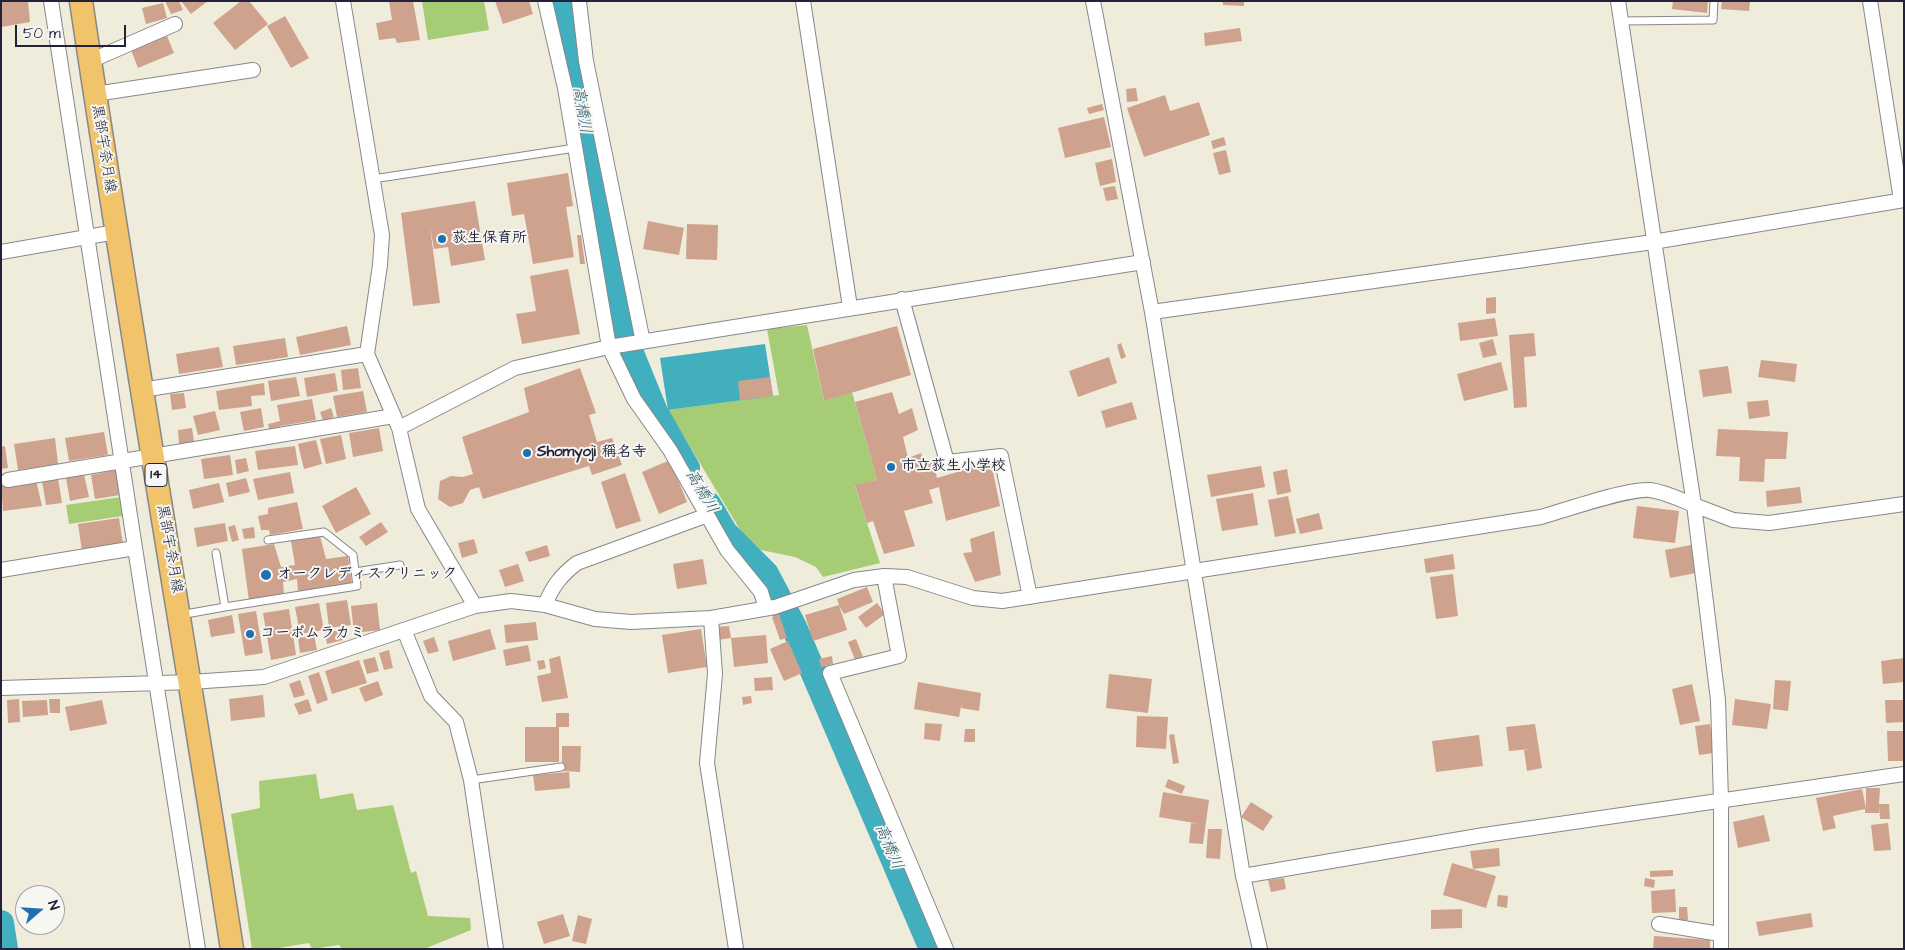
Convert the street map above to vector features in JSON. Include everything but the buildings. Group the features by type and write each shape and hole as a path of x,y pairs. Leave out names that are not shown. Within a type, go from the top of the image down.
{"main road":[{"name":"黒部宇奈月線","path":"81,1 116,232 191,682 232,949"}],"street":[{"path":"51,1 198,949"},
{"path":"343,1 382,235 380,265 367,354 397,422 418,508 475,606"},
{"path":"545,1 566,88 609,347 634,399 670,450 705,516 727,550 761,592 766,608"},
{"path":"579,1 586,61 642,342"},
{"path":"803,1 850,307"},
{"path":"1093,1 1152,312 1243,876 1260,949"},
{"path":"1618,1 1694,505 1718,700 1721,801 1721,949"},
{"path":"1152,312 1654,242 1902,200 1870,1"},
{"path":"90,61 175,24"},
{"path":"95,94 252,70"},
{"path":"1,252 116,232"},
{"path":"8,480 397,422 515,368 609,347 850,307 1143,262"},
{"path":"902,299 947,462 1001,456 1030,597"},
{"path":"142,390 367,354"},
{"path":"1,688 191,682 264,677 475,606 512,601 545,605 595,619 632,622 711,618 766,608 854,580 884,576 907,577 974,598 1002,601 1541,517 1618,495 1648,490 1671,495 1732,520 1769,523 1904,504"},
{"path":"545,605 550,591 563,573 577,563 705,516"},
{"path":"1,570 135,548"},
{"path":"884,576 898,656 830,674 946,949"},
{"path":"711,618 715,674 707,763 736,949"},
{"path":"404,630 431,696 456,722 471,780 496,949"},
{"path":"1243,876 1351,856 1904,774"},
{"path":"1658,924 1720,934"}],"lane":[{"path":"1621,22 1713,20 1714,1"},
{"path":"373,179 576,148"},
{"path":"180,615 357,586 353,555 324,532 268,540"},
{"path":"216,553 225,607"},
{"path":"355,572 400,566"},
{"path":"471,780 561,767"}],"green space":[{"path":"422,1 484,1 489,30 428,40"},
{"path":"807,325 824,401 852,392 877,480 855,486 880,563 823,577 816,567 795,557 761,550 742,533 668,410 779,395 767,329"},
{"path":"121,497 123,516 69,524 66,505"},
{"path":"316,774 320,799 353,793 357,810 393,805 411,873 416,871 428,916 470,918 471,930 424,949 342,949 339,945 312,949 309,943 273,949 252,949 231,814 260,808 259,781"}],"water":[{"path":"765,344 773,396 668,410 660,358"}],"waterway":[{"name":"高橋川","path":"562,1 619,324 655,412 687,468"},
{"name":"高橋川","path":"708,504 725,533 766,574 794,627 932,949"},
{"path":"1,923 5,949"}],"place":[{"name":"荻生保育所","path":"442,239"},
{"name":"Shomyoji 稱名寺","path":"527,453"},
{"name":"市立荻生小学校","path":"891,467"},
{"name":"オークレディスクリニック","path":"266,575"},
{"name":"コーポムラカミ","path":"250,634"}]}
